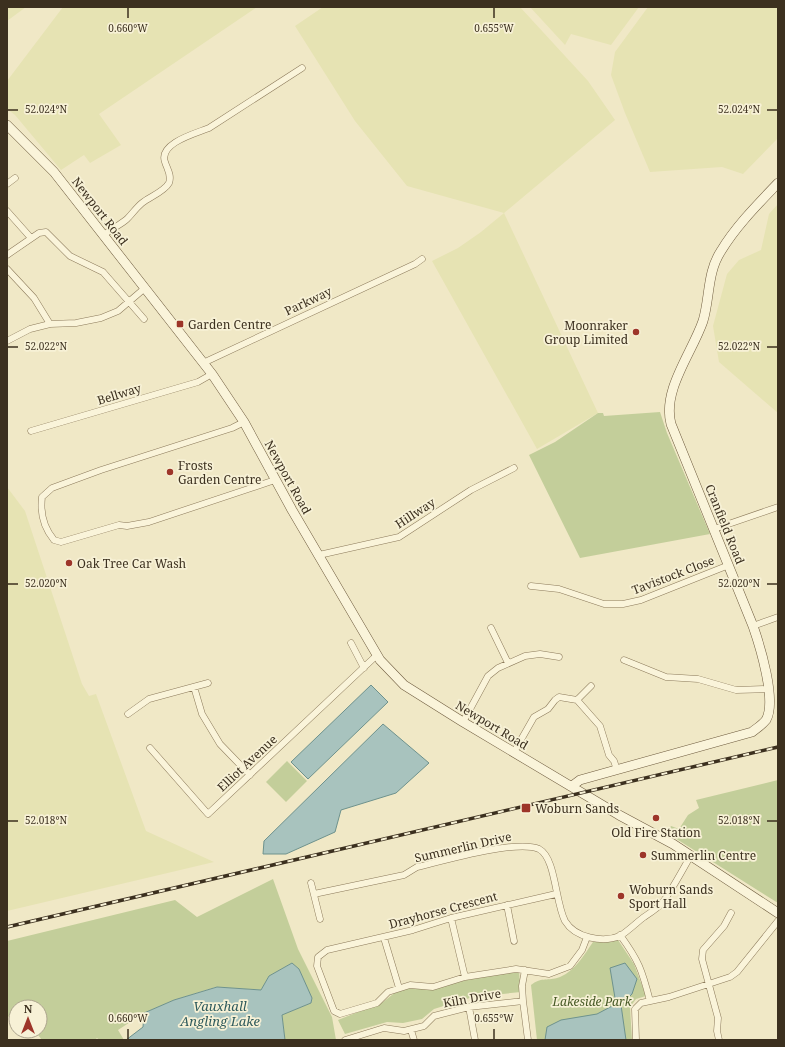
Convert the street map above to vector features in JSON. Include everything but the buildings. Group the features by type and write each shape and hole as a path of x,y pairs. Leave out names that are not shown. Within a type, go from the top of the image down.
{"street":[{"path":"104,235 126,219 142,203 164,188 168,183 170,176 164,161 164,153 169,147 192,133 209,128 302,68"},
{"name":"Newport Road","path":"7,125 54,172 212,374 244,422 275,480 377,655 404,685 463,722 691,855 778,913"},
{"path":"7,184 15,178"},
{"name":"Cranfield Road","path":"572,786 580,780 752,732 766,719 769,712 764,659 753,626 671,424 668,411 669,400 673,388 703,322 715,261 720,251 744,221 778,183"},
{"path":"7,211 31,238"},
{"path":"7,255 40,232 47,233 70,256 103,272 130,301 144,319"},
{"name":"Parkway","path":"203,363 415,264 422,258"},
{"path":"7,269 34,298 50,324"},
{"path":"8,339 50,324 76,323 101,318 118,310 146,288"},
{"name":"Bellway","path":"31,431 198,382 212,374"},
{"path":"244,422 232,428 101,470 52,488 42,497 40,510 48,533 54,540 61,542 119,525 127,526 149,522 275,480"},
{"name":"Hillway","path":"319,555 399,537 471,490 514,468"},
{"path":"714,530 778,507"},
{"name":"Tavistock Close","path":"531,586 559,589 604,604 624,604 641,600 729,565"},
{"path":"753,626 778,617"},
{"path":"492,628 508,663"},
{"path":"351,642 364,668"},
{"path":"463,722 488,676 498,668 525,656 540,654 559,657"},
{"name":"Elliot Avenue","path":"150,748 208,814 377,655"},
{"path":"624,660 666,677 698,679 736,690 768,690"},
{"path":"128,714 149,699 208,683"},
{"path":"577,700 591,686"},
{"path":"194,687 202,714 220,744 250,775"},
{"path":"514,752 534,717 548,709 554,700 559,697 577,700 600,726 609,755 614,761 617,770"},
{"name":"Summerlin Drive","path":"314,894 404,875 417,867 510,847 524,846 540,850 550,861 556,894 566,922 580,934 587,937 606,939 620,935 662,903 691,855"},
{"path":"311,883 320,919"},
{"name":"Drayhorse Crescent","path":"556,894 507,904 451,918 384,938 327,950 318,957 318,966 334,1011 340,1014 377,1003 388,992 410,985 433,987 465,977 516,969 549,974 570,966 582,950 587,937"},
{"name":"Drayhorse Crescent","path":"507,904 514,941"},
{"path":"719,1040 716,1031 718,1018 702,960 703,950 724,926 731,913"},
{"path":"451,918 465,977"},
{"path":"636,1040 635,1009 641,1003 669,997 730,977 737,972 778,921"},
{"path":"620,935 642,968 650,1001"},
{"name":"Drayhorse Crescent","path":"384,938 399,988"},
{"path":"525,970 522,986 528,1040"},
{"name":"Kiln Drive","path":"345,1040 384,1028 404,1031 411,1030 424,1026 434,1016 469,1007 523,1001"},
{"path":"469,1007 476,1040"},
{"path":"411,1030 414,1040"}],"shaded area":[{"path":"7,7 26,7 7,21"},
{"path":"63,7 257,7 99,114 121,145 90,163 84,155 61,170 15,115 7,109 7,81"},
{"path":"323,7 520,7 588,81 615,120 504,213 407,186 355,121 295,26"},
{"path":"530,7 639,7 611,45 571,34 565,45"},
{"path":"648,7 778,7 778,138 743,174 722,167 650,172 611,75 615,52"},
{"path":"778,204 778,413 719,362 713,326 727,274 739,260 761,250 769,214"},
{"path":"504,213 598,413 537,449 432,261 458,248"},
{"path":"7,487 25,511 82,684 89,696 96,694 146,831 214,862 7,911"}],"green space":[{"path":"660,412 667,433 710,534 580,558 529,455 555,442 598,413 603,413 604,416"},
{"path":"287,761 307,781 286,802 266,782"},
{"path":"778,780 778,903 667,833 671,826 679,829 688,815 699,808 696,800"},
{"path":"273,879 298,949 332,1017 336,1040 285,1040 282,1015 311,1003 312,999 299,969 292,963 269,976 261,990 216,987 174,1000 144,1013 118,1030 124,1040 99,1040 97,1038 95,1040 42,1040 41,1039 48,1039 48,999 8,999 7,1016 7,941 175,900 197,917"},
{"name":"Lakeside Park","path":"618,940 634,964 646,996 636,999 630,1007 632,1040 537,1040 531,985 541,980 563,976 569,972 582,958 593,942"},
{"path":"519,972 521,992 473,997 434,1009 422,1019 403,1023 387,1022 345,1034 338,1020 383,1002 397,991 408,987 433,987 501,973"}],"water":[{"path":"371,685 388,702 308,779 291,762"},
{"path":"383,724 429,763 396,793 341,810 335,832 286,854 263,854 264,841"},
{"name":"Vauxhall Angling Lake","path":"292,963 299,969 312,998 311,1003 282,1015 285,1040 126,1040 143,1027 144,1013 174,1000 217,987 261,990 269,976"},
{"path":"625,963 637,979 632,994 621,1005 626,1040 545,1040 547,1027 561,1020 597,1014 616,1004 610,968"}],"railway":[{"path":"7,927 778,747"}],"place":[{"name":"Garden Centre","path":"180,324"},
{"name":"Moonraker Group Limited","path":"636,332"},
{"name":"Frosts Garden Centre","path":"170,472"},
{"name":"Oak Tree Car Wash","path":"69,563"},
{"name":"Woburn Sands","path":"526,808"},
{"name":"Old Fire Station","path":"656,818"},
{"name":"Summerlin Centre","path":"643,855"},
{"name":"Woburn Sands Sport Hall","path":"621,896"}]}
